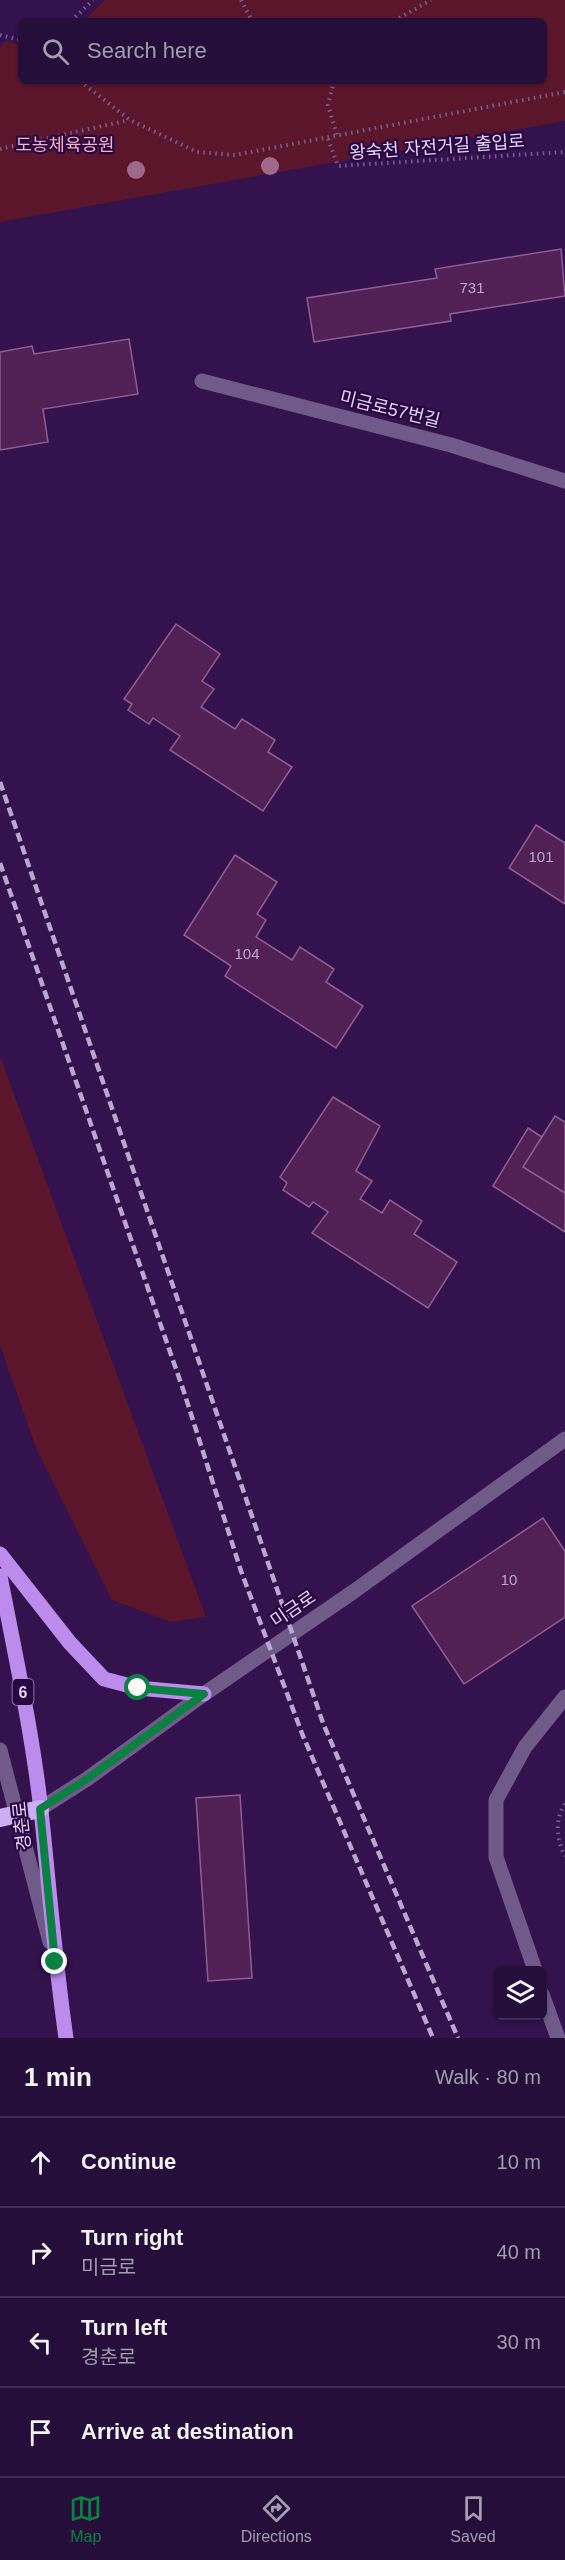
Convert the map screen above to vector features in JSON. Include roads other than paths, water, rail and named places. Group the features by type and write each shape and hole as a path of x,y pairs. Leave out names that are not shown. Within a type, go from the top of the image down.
{"highway":[{"path":"9,1816 40,1809"}],"main road":[{"path":"0,1554 70,1643 104,1679 138,1688 204,1694"},
{"name":"경춘로","path":"0,1576 23,1696 40,1809 55,1962 66,2038"}],"street":[{"name":"미금로57번길","path":"202,381 451,445 565,481"},
{"name":"미금로","path":"40,1809 87,1779 204,1694 353,1592 565,1439"},
{"path":"533,1966 496,1857 495,1800 525,1747 565,1697"},
{"path":"0,1750 9,1816 55,1962"},
{"path":"547,2006 558,2038"}],"railway":[{"path":"0,782 323,1723 458,2038"},
{"path":"0,863 184,1392 241,1571 303,1736 433,2038"}],"park label":[{"name":"도농체육공원","path":"65,145"}]}
